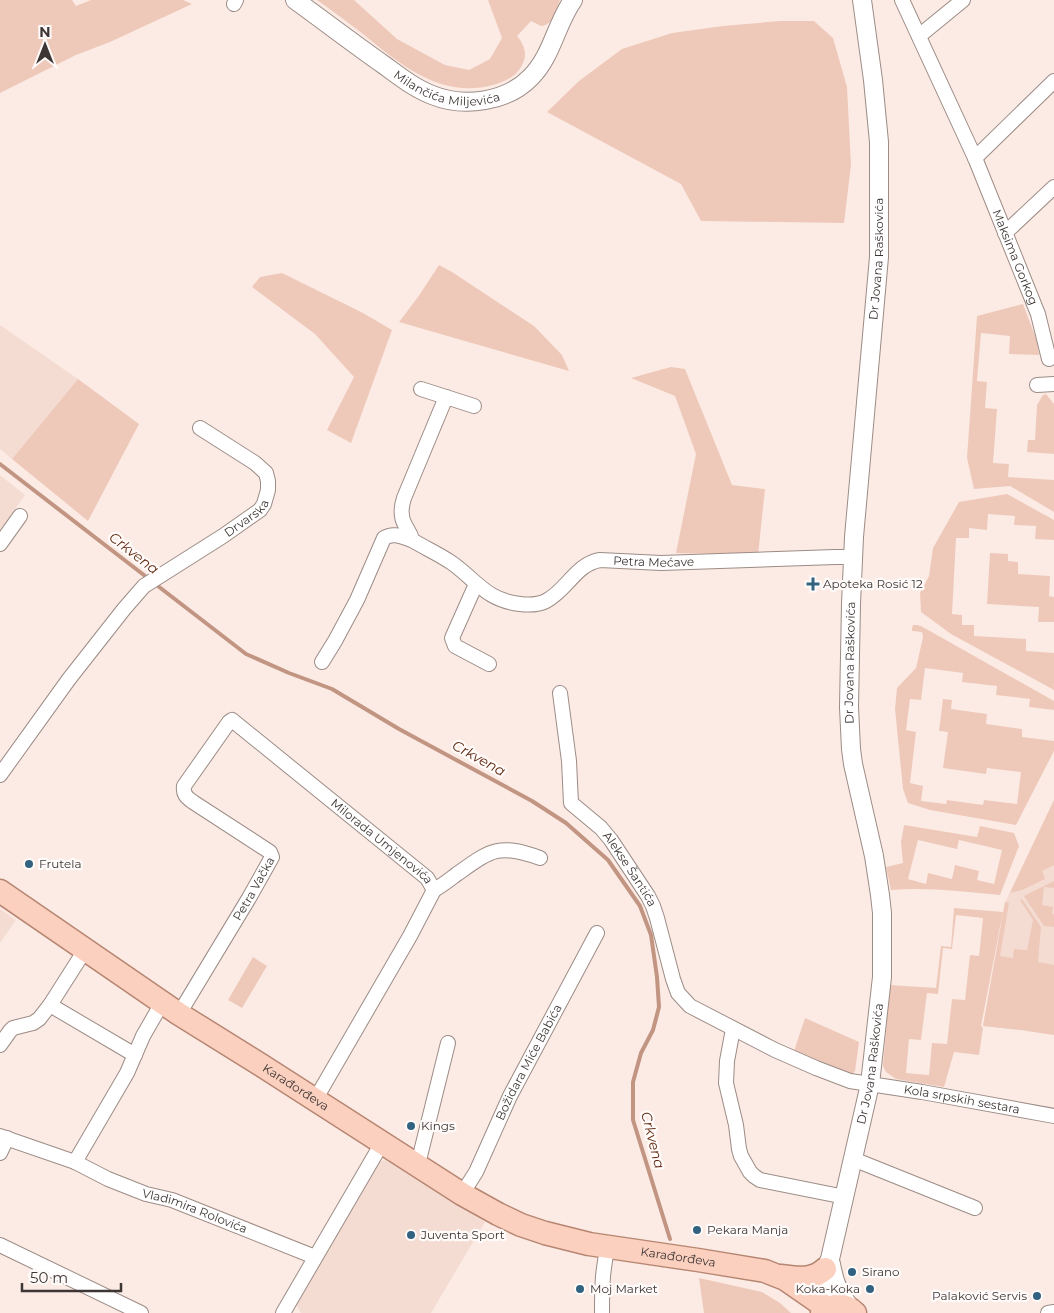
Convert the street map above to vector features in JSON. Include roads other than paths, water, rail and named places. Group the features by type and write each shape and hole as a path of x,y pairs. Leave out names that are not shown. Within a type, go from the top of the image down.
{"main road":[{"name":"Karađorđeva","path":"0,891 170,1008 416,1166 521,1226 566,1239 698,1260 776,1275 793,1284 822,1310"},
{"path":"776,1275 799,1278 812,1277 819,1274 827,1264"},
{"name":"Karađorđeva","path":"747,1269 778,1286 805,1307 822,1310"},
{"path":"822,1310 839,1305 853,1312"}],"street":[{"name":"Milančića Miljevića","path":"294,0 420,90 444,99 464,102 488,99 511,92 531,77 538,69 566,10 573,0"},
{"name":"Dr Jovana Raškovića","path":"822,1310 823,1281 845,1197 870,1084 882,986 882,913 874,856 856,779 851,748 849,687 853,557 880,240 880,142 862,0"},
{"name":"Maksima Gorkog","path":"902,0 975,158 1006,233 1038,314 1049,359"},
{"path":"919,36 963,0"},
{"path":"975,158 1054,81"},
{"path":"1006,233 1054,187"},
{"path":"1037,386 1054,384"},
{"path":"422,389 474,406"},
{"path":"412,540 402,519 402,505 446,398"},
{"name":"Drvarska","path":"0,775 70,679 144,586 223,536 260,510 264,504 268,481 262,468 200,428"},
{"path":"0,544 20,516"},
{"name":"Petra Mećave","path":"322,662 357,600 384,538 391,534 412,540 440,555 490,595 522,605 532,605 547,600 558,592 581,567 600,560 661,563 853,557"},
{"path":"476,584 452,638 455,646 489,664"},
{"name":"Alekse Šantića","path":"560,693 569,761 571,803 601,828 611,840 648,896 658,918 668,966 678,993 690,1006 733,1029 816,1068 850,1081 870,1084"},
{"name":"Milorada Umjenovića","path":"232,720 427,878 434,890 410,936 315,1100"},
{"name":"Petra Vačka","path":"170,1008 249,898 272,857 270,852 193,802 183,791 184,786 232,720"},
{"path":"434,890 491,852 502,850 520,851 540,858"},
{"name":"Božidara Miće Babića","path":"462,1194 476,1172 510,1096 597,933"},
{"path":"0,1045 14,1028 33,1023 39,1019 85,950"},
{"path":"50,1005 135,1055"},
{"path":"75,1162 127,1073 143,1036 170,1008"},
{"path":"733,1029 726,1071 726,1083 736,1125 739,1150 750,1172 760,1180 845,1197"},
{"path":"416,1166 448,1043"},
{"name":"Kola srpskih sestara","path":"870,1084 1054,1116"},
{"name":"Vladimira Rolovića","path":"0,1153 4,1137 75,1162 108,1179 146,1194 172,1200 315,1257"},
{"path":"283,1313 382,1143"},
{"path":"853,1159 975,1208"},
{"path":"0,1245 142,1313"},
{"path":"602,1313 602,1286 608,1247"},
{"name":"Dr Jovana Raškovića","path":"827,1264 839,1293 853,1312"},
{"path":"1048,1313 1054,1312"}],"waterway":[{"name":"Crkvena","path":"0,464 149,579"},
{"name":"Crkvena","path":"154,583 246,654 332,689 399,729 532,801 566,823 608,860 640,906 651,935 659,1007 653,1030 641,1053 633,1082 633,1120 670,1239"}],"place":[{"name":"Apoteka Rosić 12","path":"813,584"},
{"name":"Frutela","path":"29,864"},
{"name":"Kings","path":"411,1126"},
{"name":"Pekara Manja","path":"697,1230"},
{"name":"Juventa Sport","path":"411,1235"},
{"name":"Sirano","path":"852,1272"},
{"name":"Moj Market","path":"580,1289"},
{"name":"Koka-Koka","path":"870,1289"},
{"name":"Palaković Servis","path":"1037,1296"}]}
